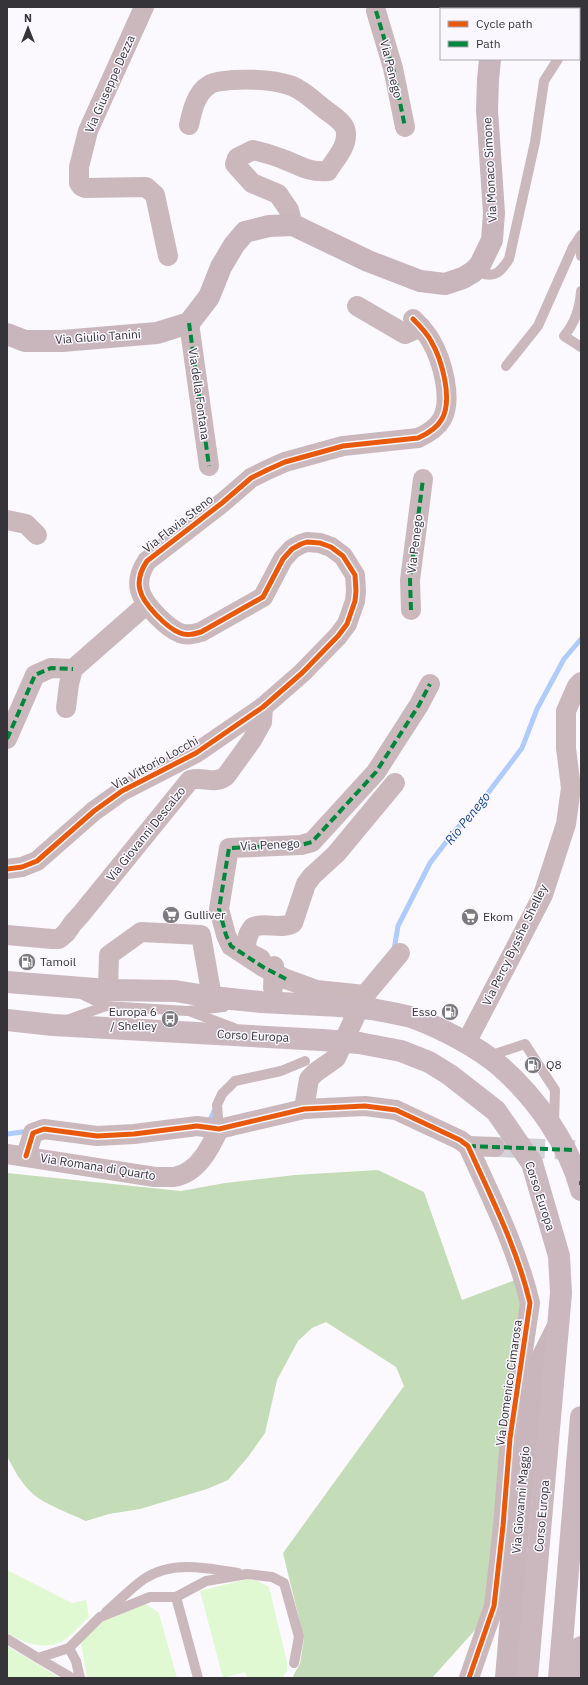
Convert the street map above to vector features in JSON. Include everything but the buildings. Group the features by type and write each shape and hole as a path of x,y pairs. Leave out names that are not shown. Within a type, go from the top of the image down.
{"main road":[{"name":"Via Monaco Simone","path":"189,323 209,297 221,267 234,245 245,232 269,226 293,225 368,261 420,281 445,284 463,278 473,272 480,265 492,240 494,213 487,110 490,60"},
{"name":"Via Giulio Tanini","path":"7,334 26,341 62,341 157,333 189,323"},
{"path":"7,982 65,987 107,998 175,991 212,997 273,987 340,1006 369,1002 440,1029 466,1043 501,1067 534,1102 554,1129 580,1185"},
{"name":"Corso Europa","path":"7,1020 53,1025 359,1042 401,1051 429,1062 450,1075 496,1111 532,1163 559,1256 561,1293 527,1678"},
{"name":"Via Giovanni Maggio","path":"506,1678 523,1476 535,1372 557,1328"},
{"path":"559,1678 581,1417"},
{"path":"578,1678 581,1647"}],"street":[{"name":"Via Giuseppe Dezza","path":"144,7 88,130 79,167 79,183 85,188 146,187 154,195 168,256"},
{"name":"Via Penego","path":"376,10 393,68 405,127"},
{"path":"189,125 193,107 201,93 209,84 255,79 293,87 334,116 344,126 346,133 340,155 328,171 318,172 305,170 279,157 253,150 236,158 235,164 252,184 278,194 289,210 293,225"},
{"name":"Via Flavia Steno","path":"268,702 302,673 338,636 347,624 352,613 356,591 355,575 343,556 331,547 320,543 307,542 292,549 283,559 263,597 201,632 190,635 181,634 173,629 147,604 140,590 140,574 147,561 222,503 251,478 285,462 331,449 370,442 418,438 437,425 442,419 445,411 446,385 443,367 431,340 417,323 405,334 357,306"},
{"name":"Via della Fontana","path":"189,323 209,466"},
{"name":"Via Penego","path":"411,610 410,580 423,479"},
{"path":"7,520 26,524 37,534"},
{"path":"66,708 73,668 147,604"},
{"path":"7,739 35,675 51,668 73,668"},
{"name":"Via Percy Bysshe Shelley","path":"466,1043 543,894 566,824 571,788 566,748 566,711 577,686 581,682"},
{"name":"Via Penego","path":"369,1002 316,990 273,987 263,967 231,946 226,935 219,908 229,848 301,845 312,842 376,772 419,705 430,684"},
{"name":"Via Vittorio Locchi","path":"7,869 22,867 37,861 94,811 122,791 196,753 268,702"},
{"name":"Via Giovanni Descalzo","path":"7,935 52,939 59,938 66,933 72,922 82,913 190,780 197,778 221,780 226,776 252,740 262,722 268,702"},
{"path":"273,987 250,952 246,943 251,930 257,925 283,926 293,922 306,884 312,876 336,854 394,784"},
{"path":"107,998 109,955 141,932 201,935 212,997"},
{"path":"304,1109 310,1079 316,1072 336,1058 400,953"},
{"name":"Via Romana di Quarto","path":"219,1129 206,1156 188,1171 175,1176 155,1177 17,1155 32,1133 44,1129 97,1136 134,1134 197,1126 219,1129 304,1109 365,1106 396,1110 460,1140 468,1146"},
{"path":"468,1146 495,1147"},
{"name":"Via Domenico Cimarosa","path":"468,1146 503,1223 527,1288 530,1303 510,1438 503,1526 494,1606 469,1678"}],"lane":[{"path":"473,272 492,276 498,273 509,260 535,142 544,81 557,60"},
{"path":"580,236 581,256"},
{"path":"506,366 538,326 580,236"},
{"path":"581,291 580,304 574,320 564,336 581,347"},
{"path":"187,1011 273,987"},
{"path":"53,1025 107,998 187,1011 257,1036"},
{"path":"487,1057 525,1044 555,1090 554,1129"},
{"path":"219,1129 217,1105 222,1094 235,1081 281,1071 305,1061"},
{"path":"38,1658 69,1648 100,1617 144,1579 169,1569 196,1566 272,1578 284,1583 299,1637 294,1663"},
{"path":"100,1617 150,1596 176,1597 206,1581 247,1574"},
{"path":"176,1597 198,1678"},
{"path":"7,1639 72,1678"},
{"path":"69,1648 76,1661 80,1678"}],"green space":[{"path":"378,1170 424,1192 462,1300 515,1280 521,1292 521,1313 484,1620 432,1678 294,1678 293,1676 300,1664 304,1639 283,1553 404,1386 396,1367 326,1322 312,1328 298,1341 277,1380 265,1433 248,1457 228,1480 207,1489 140,1509 109,1514 86,1521 51,1505 38,1498 29,1490 18,1476 7,1456 7,1173 181,1191 225,1183 295,1175"},
{"path":"7,1570 72,1603 86,1600 89,1617 72,1634 59,1643 51,1645 36,1645 13,1637 7,1633"},
{"path":"247,1579 258,1581 269,1587 287,1662 287,1671 282,1678 247,1678 245,1672 223,1678 200,1591"},
{"path":"146,1604 159,1613 177,1678 87,1678 81,1643 87,1635 102,1622"},
{"path":"7,1646 60,1678 7,1678"}],"waterway":[{"name":"Rio Penego","path":"394,950 398,926 430,863 453,833 479,805 522,748 537,709 564,659 581,639"},
{"name":"Rio Penego","path":"208,1124 216,1107"},
{"name":"Rio Penego","path":"7,1134 30,1131"}],"tunnel":[{"path":"495,1147 575,1150"}],"marked path":[{"path":"376,11 393,68 405,127"},
{"path":"189,323 209,466"},
{"path":"411,610 410,580 423,479"},
{"path":"7,739 35,675 51,668 73,669"},
{"path":"286,979 263,967 231,946 226,935 219,909 229,848 301,845 312,842 376,772 419,705 430,684"},
{"path":"468,1146 575,1150"}],"cycle path":[{"path":"7,869 22,867 37,861 94,811 122,791 196,753 263,707 302,673 338,636 347,624 355,601 355,575 343,556 331,547 320,543 307,542 292,549 283,559 263,597 201,632 188,635 175,630 156,615 142,596 139,586 139,578 147,561 222,503 251,478 285,462 343,446 418,438 435,428 442,419 445,411 445,380 439,358 431,341 413,319"},
{"path":"26,1156 33,1133 44,1129 97,1136 134,1134 197,1126 219,1129 304,1109 365,1106 396,1110 460,1140 468,1146 511,1243 525,1283 530,1303 510,1438 503,1526 494,1606 469,1678"}],"place":[{"name":"Gulliver","path":"171,915"},
{"name":"Ekom","path":"470,917"},
{"name":"Tamoil","path":"27,962"},
{"name":"Esso","path":"450,1012"},
{"name":"Europa 6 / Shelley","path":"170,1019"},
{"name":"Q8","path":"533,1065"}]}
